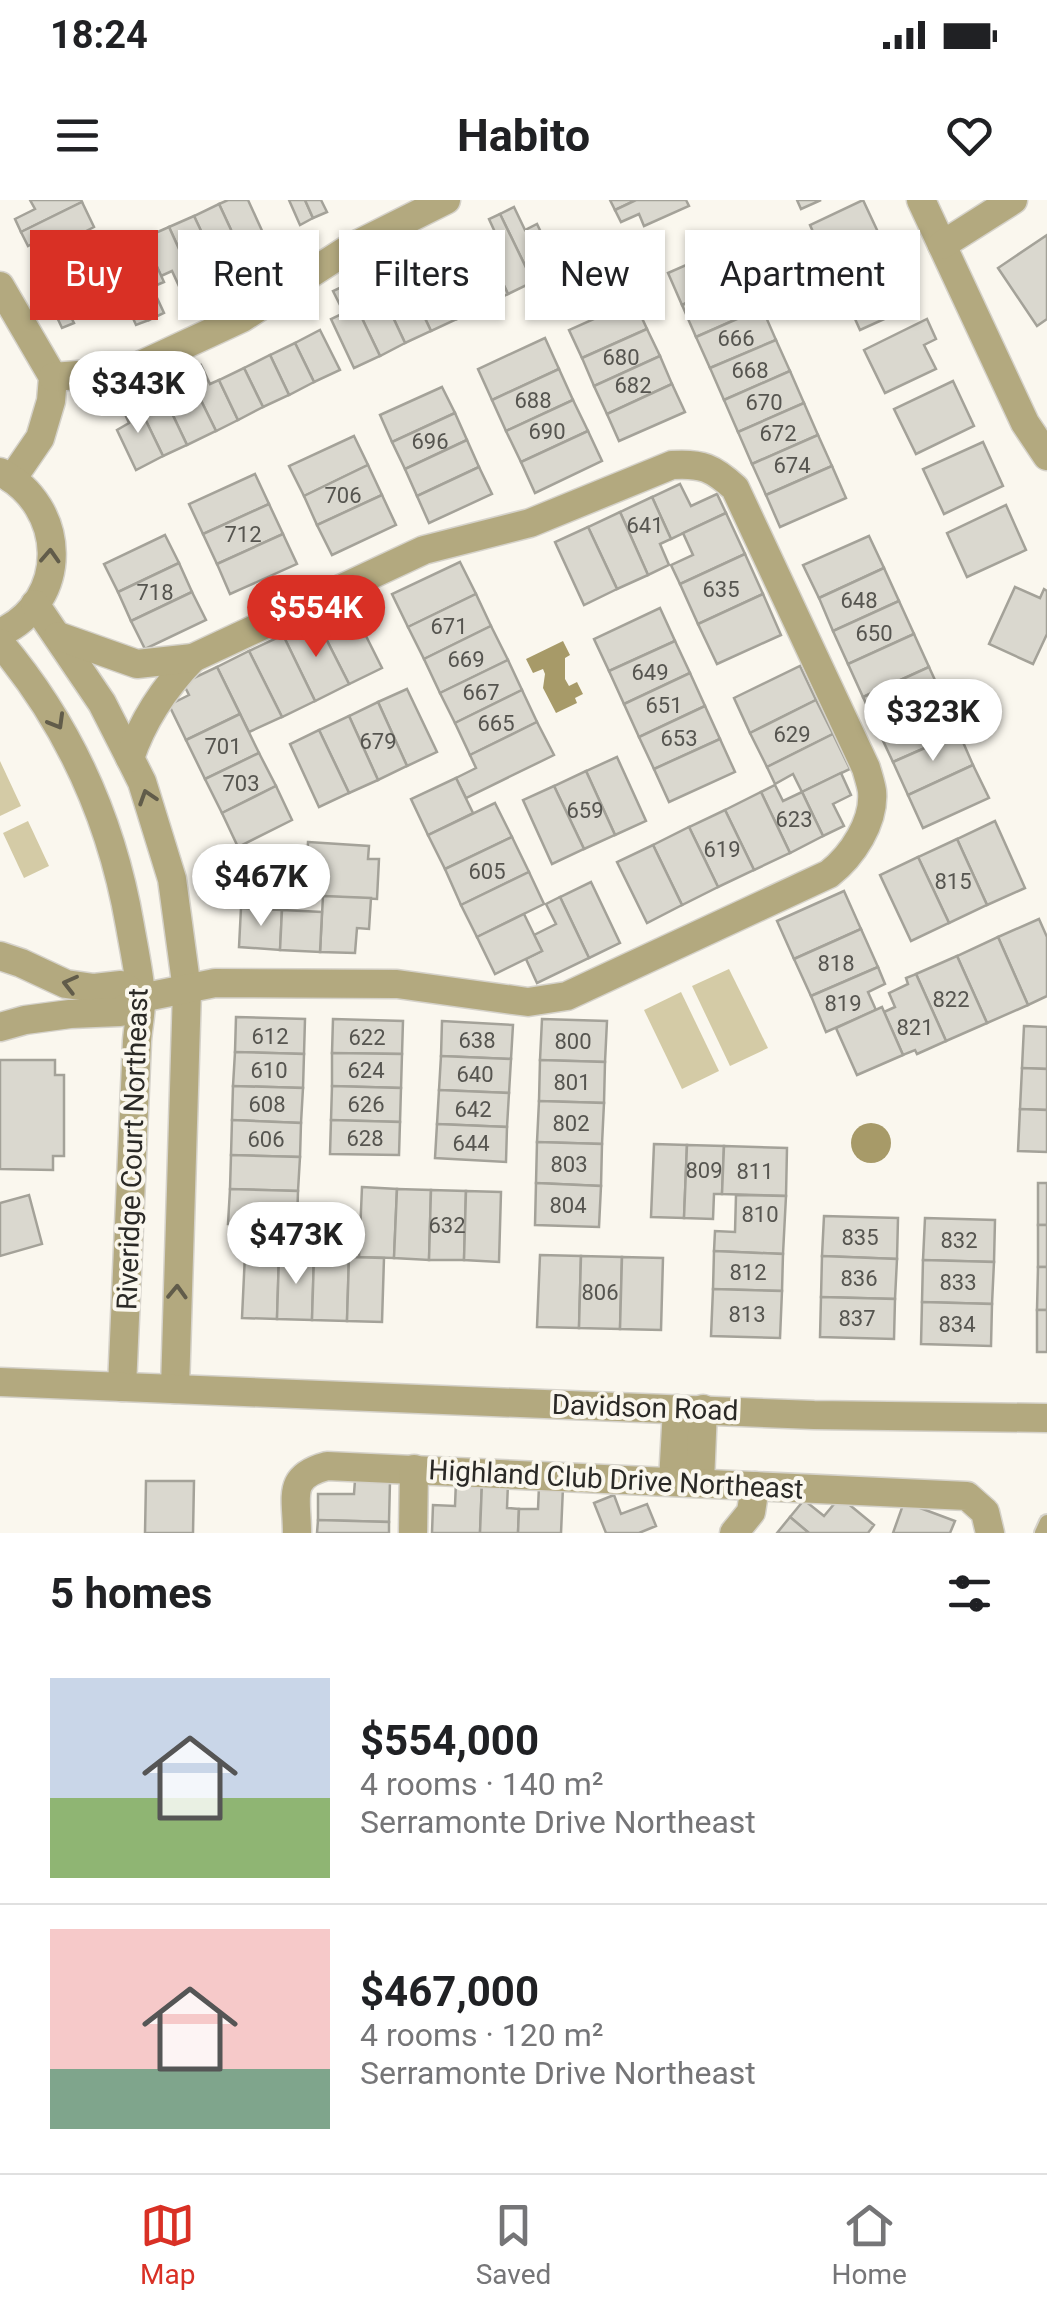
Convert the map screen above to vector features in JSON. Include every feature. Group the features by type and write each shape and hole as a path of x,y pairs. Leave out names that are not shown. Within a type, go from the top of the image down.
{"street":[{"path":"53,377 128,372 242,318 350,248 446,200"},
{"path":"921,200 1024,422 1047,456"},
{"path":"942,245 1012,200"},
{"path":"0,286 53,377 52,401 40,438 6,475 26,488 42,510 51,534 52,561 46,586 35,604 12,627 0,632"},
{"path":"0,1027 70,1014 120,1012 141,998 215,983 397,984 528,1002 567,996 830,874 856,844 868,819 872,794 866,768 736,488 713,470 696,463 672,466 530,523 424,550 192,658 137,664 58,636"},
{"name":"Riveridge Court Northeast","path":"35,604 102,703 142,782 172,879 187,990 175,1389"},
{"name":"Riveridge Court Northeast","path":"0,643 49,709 80,765 106,825 123,884 141,998 122,1387"},
{"path":"130,758 136,738 159,696 192,658"},
{"path":"0,956 66,984 94,988 121,985 141,998"},
{"name":"Davidson Road","path":"0,1382 814,1415 1047,1418"},
{"path":"686,1482 690,1409"},
{"name":"Highland Club Drive Northeast","path":"297,1533 298,1482 306,1472 327,1466 967,1496 988,1523"},
{"path":"413,1533 414,1469"},
{"path":"734,1533 751,1512 756,1486"}],"lane":[{"path":"1042,1533 1047,1522"}],"shaded area":[{"path":"563,641 570,655 565,658 565,679 569,686 577,682 583,694 575,698 577,703 556,713 543,688 543,669 533,673 526,659"},
{"path":"0,761 21,806 0,816"},
{"path":"28,821 49,866 24,878 3,833"},
{"path":"729,969 768,1048 730,1066 692,986"},
{"path":"681,992 719,1071 682,1089 644,1010"},
{"path":"871,1123 885,1129 891,1143 885,1157 871,1163 857,1157 851,1143 857,1129"}],"building":[{"path":"30,200 82,202 21,232 15,219 35,209"},
{"path":"248,200 262,230 231,230 219,204"},
{"path":"289,200 305,200 313,218 300,225"},
{"path":"305,200 321,200 327,212 313,218"},
{"path":"610,200 636,200 615,210"},
{"path":"636,200 686,200 689,206 644,226 639,214 621,222 615,210"},
{"path":"797,200 821,200 801,209"},
{"path":"863,200 877,230 812,230 810,225"},
{"path":"82,202 94,227 30,230 28,246 21,232"},
{"path":"219,204 231,230 201,230 194,216"},
{"path":"514,207 525,230 525,266 500,214"},
{"path":"500,214 525,266 525,286 508,294 505,230 494,230 489,219"},
{"path":"194,216 201,230 178,230 178,247 169,227"},
{"path":"169,227 178,247 178,284 172,271 161,276 158,269 158,232"},
{"path":"1047,235 1047,319 1037,326 998,268"},
{"path":"685,266 685,304 682,305 668,273"},
{"path":"339,315 339,320 363,320 380,356 354,368 331,319"},
{"path":"927,319 936,339 924,345 936,369 885,393 864,350"},
{"path":"58,320 72,320 74,323 62,328"},
{"path":"363,320 394,320 405,343 380,356"},
{"path":"394,320 426,320 431,331 405,343"},
{"path":"426,320 455,320 431,331"},
{"path":"591,320 643,320 647,329 582,358 569,330"},
{"path":"689,320 735,320 696,337"},
{"path":"735,320 767,320 776,340 710,368 696,337"},
{"path":"856,320 882,320 860,330"},
{"path":"647,329 660,356 594,386 582,358"},
{"path":"320,330 340,370 314,382 295,343"},
{"path":"545,338 559,369 492,400 478,369"},
{"path":"776,340 790,371 724,400 710,368"},
{"path":"295,343 314,382 289,395 270,355"},
{"path":"270,355 289,395 263,407 244,368"},
{"path":"660,356 672,384 607,414 594,386"},
{"path":"201,365 210,384 219,380 238,420 216,431 187,372"},
{"path":"244,368 263,407 238,420 219,380"},
{"path":"559,369 573,400 506,431 492,400"},
{"path":"790,371 804,403 738,432 724,400"},
{"path":"187,372 216,431 187,445 168,405 182,398 172,379"},
{"path":"953,381 974,426 916,454 894,409"},
{"path":"672,384 685,412 619,441 607,414"},
{"path":"442,387 455,413 392,442 380,415"},
{"path":"148,389 158,410 168,405 187,445 163,456 134,396"},
{"path":"134,396 163,456 136,470 117,430 129,423 120,403"},
{"path":"573,400 588,431 521,462 506,431"},
{"path":"804,403 818,435 752,464 738,432"},
{"path":"455,413 467,440 405,469 392,442"},
{"path":"588,431 602,461 535,493 521,462"},
{"path":"818,435 832,466 766,495 752,464"},
{"path":"354,436 368,465 304,496 289,466"},
{"path":"467,440 479,467 417,496 405,469"},
{"path":"983,442 1003,486 944,514 923,469"},
{"path":"368,465 382,495 317,525 304,496"},
{"path":"832,466 846,498 780,527 766,495"},
{"path":"479,467 492,494 429,523 417,496"},
{"path":"255,474 269,504 203,534 189,504"},
{"path":"680,484 691,506 717,494 726,513 671,539 652,497"},
{"path":"382,495 396,525 332,555 317,525"},
{"path":"652,497 671,539 660,544 669,565 648,575 620,512"},
{"path":"269,504 283,534 217,564 203,534"},
{"path":"1006,505 1026,550 967,577 947,533"},
{"path":"620,512 648,575 617,589 588,527"},
{"path":"726,513 745,554 680,584 671,565 693,555 683,533"},
{"path":"588,527 617,589 584,605 555,542"},
{"path":"283,534 297,564 230,594 217,564"},
{"path":"165,535 179,563 118,592 104,564"},
{"path":"869,536 884,568 819,598 803,565"},
{"path":"745,554 763,594 698,624 680,584"},
{"path":"460,562 476,594 408,627 392,594"},
{"path":"179,563 192,592 131,621 118,592"},
{"path":"884,568 899,601 833,631 819,598"},
{"path":"1015,587 1040,598 1044,589 1047,591 1047,634 1033,664 989,644"},
{"path":"192,592 206,620 145,649 131,621"},
{"path":"476,594 491,626 424,659 408,627"},
{"path":"763,594 781,635 717,664 698,624"},
{"path":"899,601 914,634 848,664 833,631"},
{"path":"349,602 382,668 349,684 316,619"},
{"path":"660,608 675,641 609,671 594,639"},
{"path":"316,619 349,684 315,701 283,635"},
{"path":"491,626 508,660 440,693 424,659"},
{"path":"914,634 929,667 863,697 848,664"},
{"path":"283,635 315,701 282,717 249,651"},
{"path":"675,641 690,673 624,704 609,671"},
{"path":"249,651 282,717 249,732 217,667"},
{"path":"508,660 522,690 455,723 440,693"},
{"path":"800,666 816,700 750,733 734,698"},
{"path":"217,667 240,714 186,740 169,705 189,695 183,683"},
{"path":"929,667 944,700 878,730 863,697"},
{"path":"690,673 705,706 639,737 624,704"},
{"path":"407,689 437,752 407,766 378,702"},
{"path":"522,690 537,722 470,755 455,723"},
{"path":"816,700 833,734 767,767 750,733"},
{"path":"944,700 959,733 893,762 878,730"},
{"path":"378,702 407,766 378,780 349,716"},
{"path":"705,706 720,739 654,769 639,737"},
{"path":"240,714 259,753 205,779 186,740"},
{"path":"349,716 378,780 349,793 319,730"},
{"path":"537,722 554,755 466,798 456,778 476,768 470,755"},
{"path":"319,730 349,793 319,807 290,744"},
{"path":"959,733 973,765 908,795 893,762"},
{"path":"833,734 850,769 802,792 793,774 775,784 767,767"},
{"path":"720,739 735,772 669,802 654,769"},
{"path":"259,753 276,786 222,813 205,779"},
{"path":"617,757 646,821 615,835 586,771"},
{"path":"973,765 989,798 923,828 908,795"},
{"path":"586,771 615,835 584,849 554,786"},
{"path":"841,773 851,795 833,804 844,826 823,836 802,792"},
{"path":"456,778 473,813 428,835 411,799"},
{"path":"775,785 783,801 802,792 823,836 790,853 761,792"},
{"path":"276,786 292,820 238,847 222,813"},
{"path":"554,786 584,849 552,864 523,800"},
{"path":"761,792 790,853 754,870 725,810"},
{"path":"495,803 512,837 445,869 428,835"},
{"path":"725,810 754,870 718,887 689,827"},
{"path":"995,821 1025,888 987,905 957,839"},
{"path":"689,827 718,887 682,905 653,845"},
{"path":"512,837 529,872 461,905 445,869"},
{"path":"957,839 987,905 949,923 918,857"},
{"path":"308,842 369,846 368,859 379,859 377,899 318,896 318,888 306,887"},
{"path":"653,845 682,905 647,923 617,862"},
{"path":"918,857 949,923 911,941 880,875"},
{"path":"529,872 544,904 477,937 461,905"},
{"path":"591,882 620,943 589,958 560,897"},
{"path":"844,891 861,929 794,959 777,921"},
{"path":"323,896 371,898 369,929 357,928 355,953 320,952"},
{"path":"560,897 589,958 537,983 526,959 542,951 534,935 556,924 546,904"},
{"path":"241,908 282,910 280,950 239,947"},
{"path":"282,910 322,912 320,952 280,950"},
{"path":"524,914 542,951 495,974 477,937"},
{"path":"1039,919 1047,937 1047,996 1028,1005 998,937"},
{"path":"861,929 878,967 811,996 794,959"},
{"path":"998,937 1028,1005 987,1023 957,956"},
{"path":"957,956 987,1023 946,1041 916,974"},
{"path":"878,967 885,984 868,992 876,1010 826,1032 811,996"},
{"path":"916,974 946,1041 917,1054 915,1050 903,1055 884,1012 895,1007 889,993 908,984 906,978"},
{"path":"882,1007 903,1055 857,1075 836,1028"},
{"path":"236,1017 305,1019 304,1054 235,1052"},
{"path":"333,1019 403,1021 402,1054 332,1053"},
{"path":"542,1019 607,1021 605,1062 540,1060"},
{"path":"442,1021 513,1025 511,1059 441,1056"},
{"path":"1024,1026 1047,1027 1047,1069 1022,1068"},
{"path":"235,1052 304,1054 303,1088 233,1086"},
{"path":"332,1053 402,1054 401,1088 332,1086"},
{"path":"441,1056 511,1059 509,1093 439,1090"},
{"path":"0,1060 55,1060 55,1075 64,1075 64,1156 53,1156 53,1170 0,1169"},
{"path":"540,1060 605,1062 604,1103 539,1101"},
{"path":"1022,1068 1047,1069 1047,1110 1020,1109"},
{"path":"233,1086 303,1088 301,1123 232,1120"},
{"path":"332,1086 401,1088 400,1122 331,1120"},
{"path":"439,1090 509,1093 507,1127 437,1124"},
{"path":"539,1101 604,1103 602,1144 537,1142"},
{"path":"1020,1109 1047,1110 1047,1152 1018,1151"},
{"path":"232,1120 301,1123 300,1157 231,1155"},
{"path":"331,1120 400,1122 399,1155 330,1154"},
{"path":"437,1124 507,1127 506,1162 435,1158"},
{"path":"537,1142 602,1144 601,1186 536,1183"},
{"path":"654,1144 687,1145 684,1218 651,1217"},
{"path":"687,1145 724,1146 722,1194 714,1194 713,1219 684,1218"},
{"path":"724,1146 787,1148 786,1196 722,1194"},
{"path":"231,1155 300,1157 298,1191 230,1189"},
{"path":"536,1183 601,1186 599,1227 535,1225"},
{"path":"1038,1183 1047,1183 1047,1225 1038,1225"},
{"path":"362,1187 397,1189 394,1258 359,1257"},
{"path":"230,1189 298,1191 297,1226 228,1224"},
{"path":"397,1189 431,1190 429,1260 394,1258"},
{"path":"431,1190 466,1191 464,1260 429,1260"},
{"path":"466,1191 501,1192 499,1262 464,1260"},
{"path":"29,1195 42,1244 0,1256 0,1203"},
{"path":"736,1195 786,1196 783,1254 714,1251 715,1231 735,1232"},
{"path":"824,1216 898,1218 897,1259 822,1256"},
{"path":"925,1218 995,1220 994,1262 923,1260"},
{"path":"1038,1225 1047,1225 1047,1267 1038,1267"},
{"path":"714,1251 783,1254 782,1291 713,1289"},
{"path":"245,1254 279,1255 277,1319 242,1318"},
{"path":"279,1255 314,1256 312,1320 277,1319"},
{"path":"540,1255 581,1256 579,1328 537,1327"},
{"path":"314,1256 349,1257 347,1321 312,1320"},
{"path":"581,1256 622,1257 620,1329 579,1328"},
{"path":"822,1256 897,1259 895,1299 821,1297"},
{"path":"349,1257 384,1258 382,1322 347,1321"},
{"path":"622,1257 663,1258 661,1330 620,1329"},
{"path":"923,1260 994,1262 992,1304 922,1302"},
{"path":"1038,1267 1047,1267 1047,1310 1037,1310"},
{"path":"713,1289 782,1291 780,1338 711,1336"},
{"path":"821,1297 895,1299 894,1339 820,1337"},
{"path":"922,1302 992,1304 991,1346 921,1344"},
{"path":"1037,1310 1047,1310 1047,1352 1037,1352"},
{"path":"355,1480 390,1481 389,1522 318,1520 318,1494 354,1494"},
{"path":"146,1481 194,1481 193,1533 145,1533"},
{"path":"456,1481 482,1482 480,1533 432,1533 433,1505 455,1506"},
{"path":"482,1482 508,1483 507,1508 519,1509 518,1533 480,1533"},
{"path":"539,1486 563,1487 561,1533 518,1533 519,1509 538,1509"},
{"path":"614,1495 621,1514 647,1504 656,1526 639,1533 606,1533 594,1503"},
{"path":"840,1497 874,1525 868,1533 809,1533 790,1517 804,1500 824,1516"},
{"path":"904,1502 955,1521 950,1533 893,1533"},
{"path":"790,1517 809,1533 777,1533"},
{"path":"318,1520 389,1522 389,1533 317,1533"}]}
